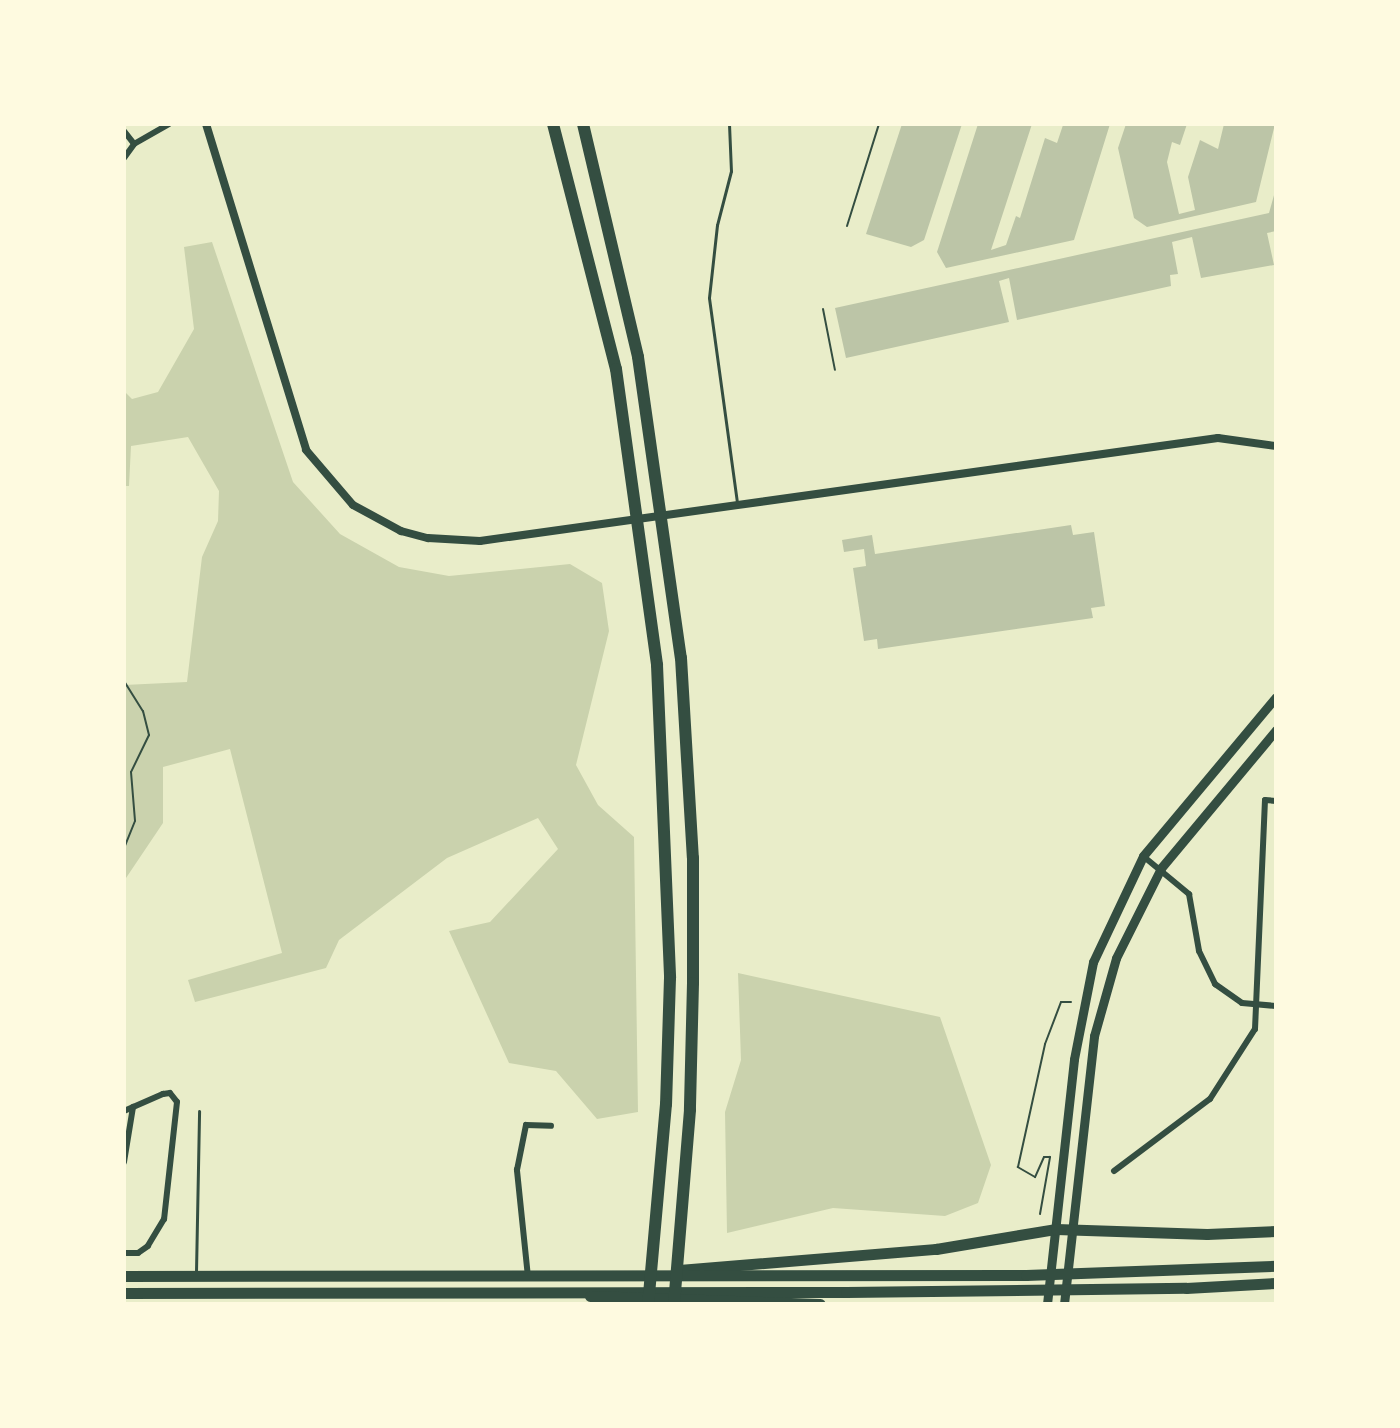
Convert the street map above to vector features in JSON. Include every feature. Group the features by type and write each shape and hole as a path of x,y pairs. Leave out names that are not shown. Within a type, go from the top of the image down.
{"highway":[{"path":"553,124 616,369 657,665 670,978 655,1247 648,1304"},
{"path":"583,124 638,357 681,658 693,858 693,983 681,1245 674,1304"},
{"path":"659,1275 700,1265 936,1249 1056,1229 1207,1234 1276,1231"},
{"path":"124,1276 1026,1275 1276,1266"},
{"path":"124,1293 1026,1290 1276,1283"},
{"path":"576,1291 603,1300 820,1304"}],"main road":[{"path":"1047,1304 1086,988 1108,923 1143,856 1276,697"},
{"path":"1064,1304 1094,1036 1105,990 1129,924 1161,868 1276,730"}],"street":[{"path":"124,158 134,144 169,124"},
{"path":"206,124 295,425 335,489 378,521 428,538 480,541 1218,438 1276,446"},
{"path":"124,131 134,144"},
{"path":"1114,1171 1121,1171 1210,1099 1255,1029 1265,800 1276,801"},
{"path":"1143,856 1189,894 1199,951 1215,984 1242,1003 1276,1006"},
{"path":"124,1111 163,1094 170,1093 177,1102 164,1219 148,1246 124,1253"},
{"path":"124,1162 133,1107"},
{"path":"528,1277 517,1170 526,1125 551,1126"}],"lane":[{"path":"729,124 731,171 717,225 709,298 737,506"},
{"path":"196,1275 199,1111"}],"path":[{"path":"847,226 879,124"},
{"path":"823,309 835,370"},
{"path":"124,681 143,711 149,735 131,772 135,821 124,848"},
{"path":"1040,1214 1050,1157 1044,1157 1035,1177 1018,1167 1045,1044 1061,1002 1071,1002"}],"green space":[{"path":"212,242 293,482 340,534 399,567 449,576 570,564 602,583 609,631 576,765 598,805 634,837 638,1112 597,1119 556,1071 509,1063 449,931 490,922 558,849 538,818 447,858 339,940 326,968 195,1002 188,980 282,953 230,749 163,767 163,823 124,881 124,685 187,682 202,557 218,521 219,491 188,437 131,446 129,486 124,486 124,391 132,399 158,392 194,329 184,247"},
{"path":"738,973 940,1017 991,1165 978,1203 945,1216 833,1208 727,1233 725,1112 741,1060"}],"building":[{"path":"902,124 962,124 924,240 911,247 866,234"},
{"path":"978,124 1032,124 991,250 1006,245 1016,216 1020,218 1045,138 1057,143 1063,125 1110,124 1074,240 946,268 937,252"},
{"path":"1126,124 1187,124 1180,145 1172,142 1167,162 1179,214 1195,210 1188,177 1200,140 1218,149 1224,124 1275,124 1256,202 1147,227 1134,218 1118,148"},
{"path":"1276,188 1276,231 1267,233 1274,265 1201,278 1192,237 1172,242 1178,274 1170,275 1171,286 1017,320 1009,278 999,281 1009,322 846,358 835,308 1269,213"},
{"path":"1071,525 1073,535 1094,532 1105,606 1091,608 1093,618 878,649 877,639 864,641 853,568 866,566 864,549 844,552 842,540 872,535 875,554"}]}
